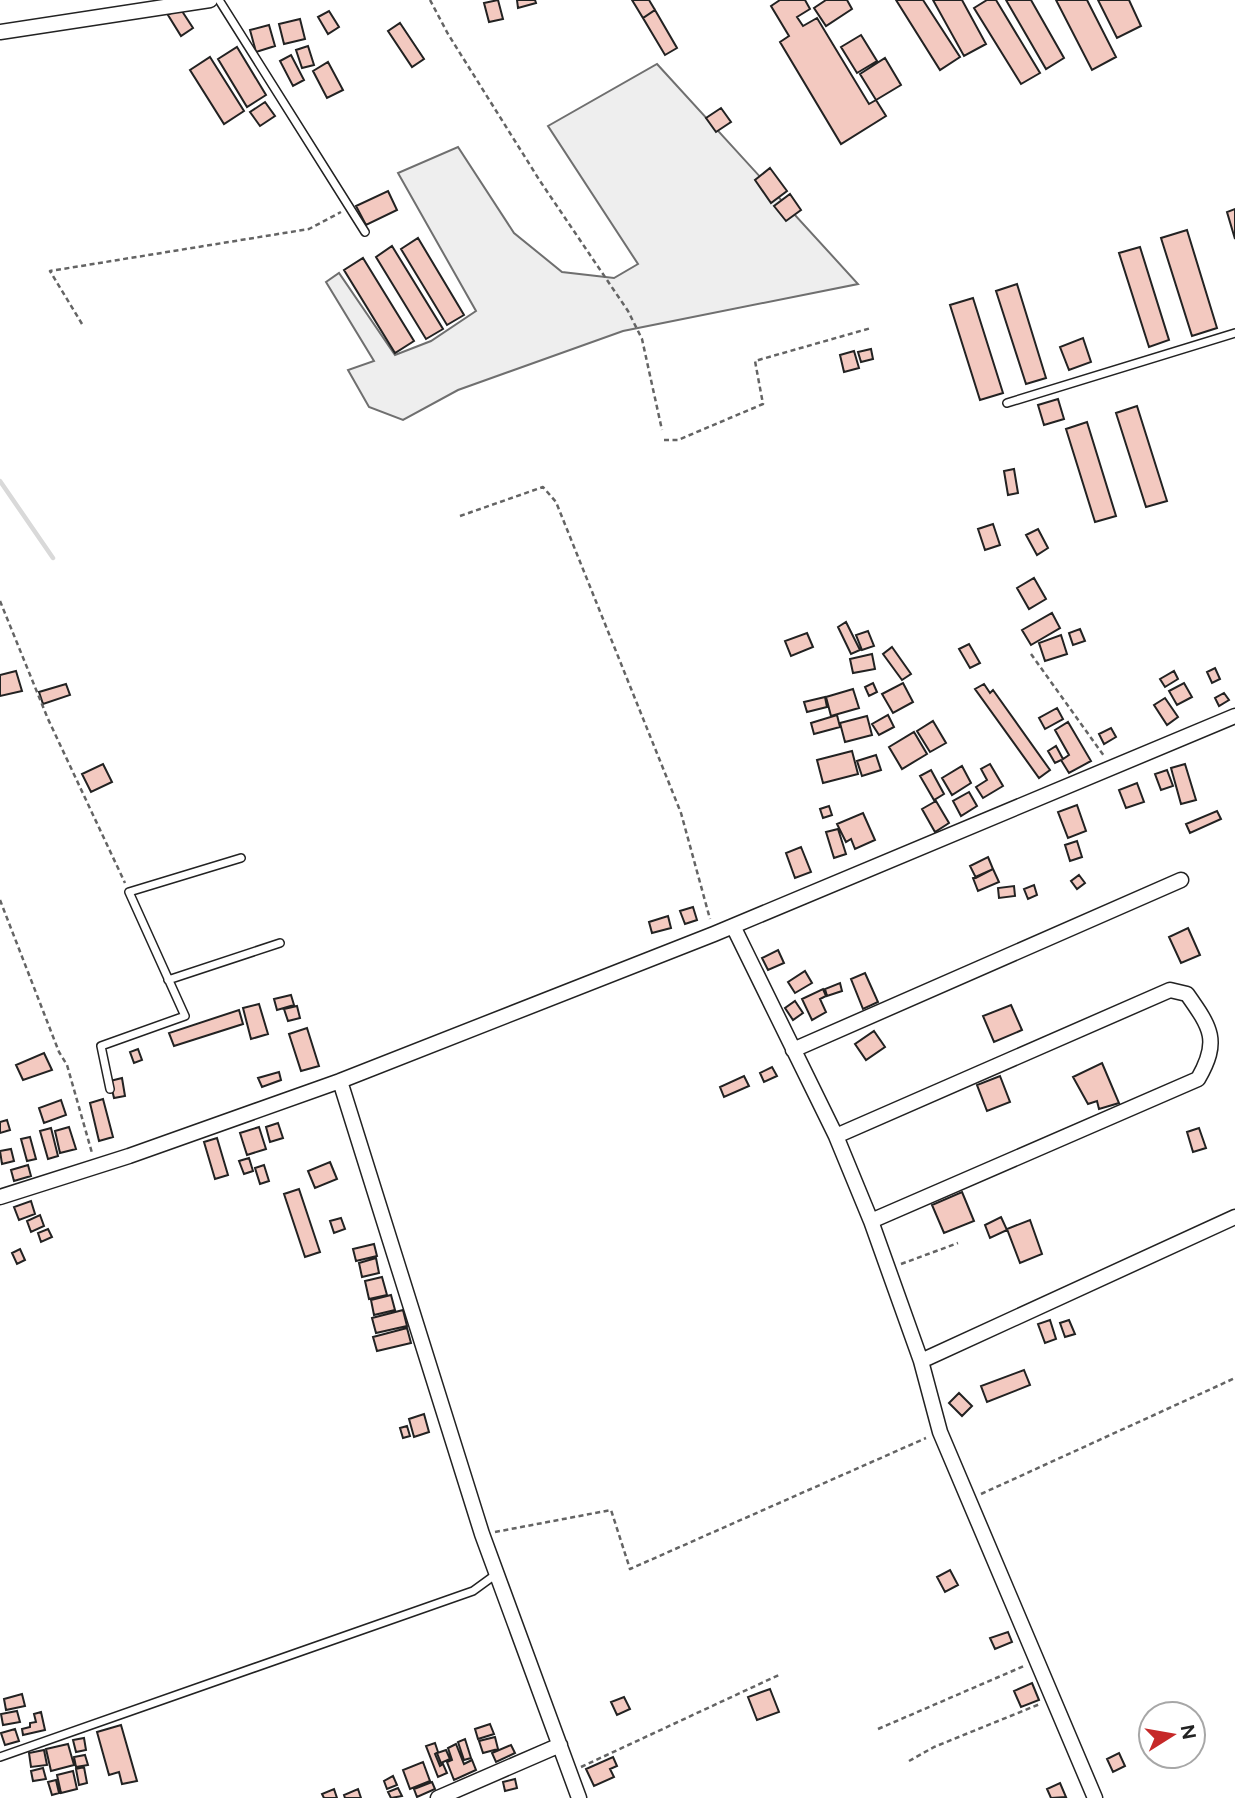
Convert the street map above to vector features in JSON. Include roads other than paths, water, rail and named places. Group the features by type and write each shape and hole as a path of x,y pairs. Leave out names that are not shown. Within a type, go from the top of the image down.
{"street":[{"path":"0,33 210,0"},
{"path":"0,1197 340,1081 714,934 1235,716"},
{"path":"793,1050 1181,880"},
{"path":"733,926 836,1136 871,1222 921,1361 940,1432 1095,1798"},
{"path":"836,1136 1170,990 1187,994 1209,1029 1210,1058 1198,1079 871,1222"},
{"path":"340,1081 495,1575 579,1798"},
{"path":"921,1361 1235,1217"},
{"path":"438,1798 560,1745"}],"lane":[{"path":"219,0 365,232"},
{"path":"1007,403 1235,333"},
{"path":"110,1089 101,1046 185,1016 129,892 241,858"},
{"path":"169,980 280,943"},
{"path":"0,1757 473,1591 495,1575"}],"waterway":[{"path":"0,481 53,558"}]}
